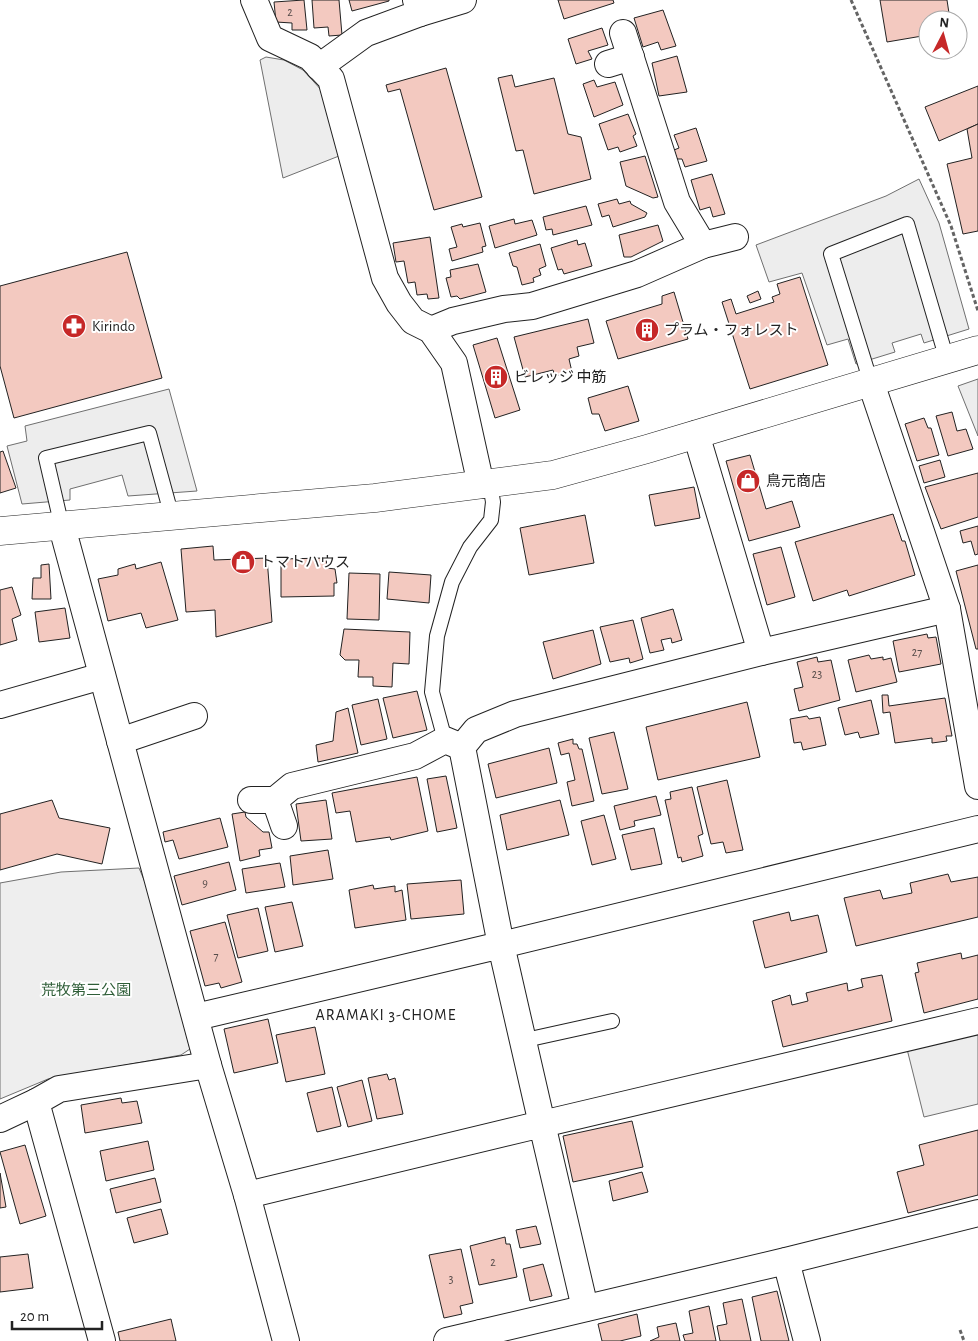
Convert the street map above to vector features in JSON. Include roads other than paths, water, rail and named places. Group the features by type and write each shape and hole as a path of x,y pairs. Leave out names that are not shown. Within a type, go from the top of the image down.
{"street":[{"path":"254,0 270,38 310,57 331,78 386,278 399,304 413,321 431,330 454,363 486,484"},
{"path":"320,67 366,33 418,7 464,0"},
{"path":"623,33 619,60 661,116 677,202 703,245"},
{"path":"431,330 501,299 532,306 611,270 637,274 703,245 735,237"},
{"path":"0,531 376,498 562,473 978,350"},
{"path":"871,383 947,609 978,786"},
{"path":"696,434 761,652"},
{"path":"62,527 208,1065 247,1195 286,1341"},
{"path":"284,826 263,800 292,786 415,756 454,743 476,730 515,714 761,652 947,609"},
{"path":"0,705 102,676"},
{"path":"120,741 194,716"},
{"path":"454,743 501,945 521,1041 585,1308"},
{"path":"196,1017 978,829"},
{"path":"247,1195 978,1021"},
{"path":"0,1119 59,1089 208,1065"},
{"path":"36,1102 102,1341"},
{"path":"447,1341 482,1337 585,1308 786,1261 978,1213"},
{"path":"786,1261 807,1341"}],"lane":[{"path":"871,383 831,254 907,224 947,360"},
{"path":"62,527 46,458 149,433 172,517"},
{"path":"454,743 432,692 437,636 452,582 470,547 491,520 493,502 486,484"},
{"path":"521,1041 612,1021"}],"place":[{"name":"Kirindo","path":"74,326"},
{"name":"プラム・フォレスト","path":"647,330"},
{"name":"ビレッジ 中筋","path":"496,377"},
{"name":"鳥元商店","path":"748,481"},
{"name":"トマトハウス","path":"243,562"}],"district":[{"name":"ARAMAKI 3-CHOME","path":"386,1014"}],"park label":[{"name":"荒牧第三公園","path":"86,990"}]}
